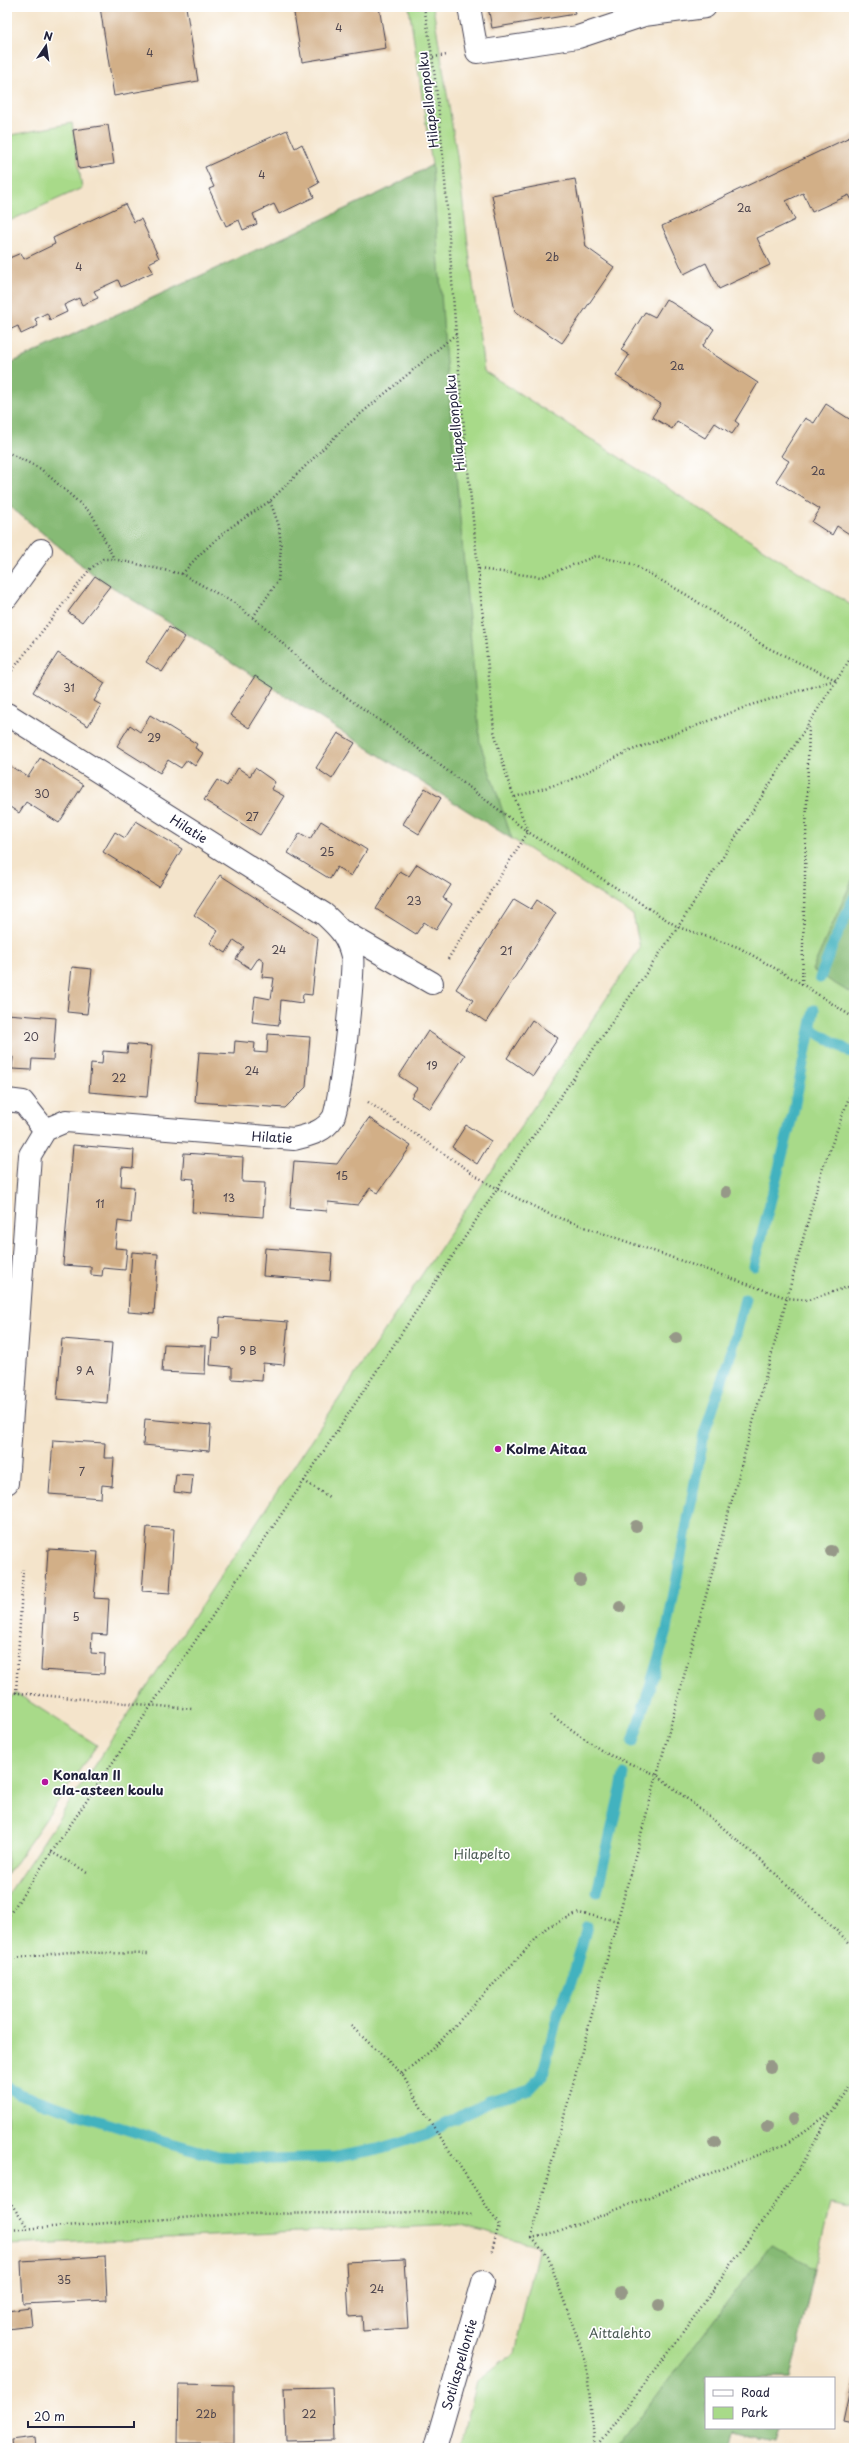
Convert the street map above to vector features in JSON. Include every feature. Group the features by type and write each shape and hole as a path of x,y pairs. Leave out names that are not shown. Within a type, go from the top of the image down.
{"street":[{"path":"469,7 477,52 578,37 644,15 705,7"},
{"path":"7,597 41,550"},
{"name":"Hilatie","path":"7,714 324,914 344,932 353,957 341,1087 334,1118 321,1131 294,1139 66,1121 45,1130"},
{"path":"344,932 432,983"},
{"path":"7,1100 23,1102 45,1130 30,1156 7,1483"},
{"name":"Sotilaspellontie","path":"435,2448 483,2282"}],"path":[{"name":"Hilapellonpolku","path":"424,7 435,69 447,182 456,334 494,731 508,781 528,832"},
{"path":"182,574 198,556 228,529 270,500 345,427 456,334"},
{"path":"7,452 41,469 92,514 114,558"},
{"path":"253,618 278,581 281,547 280,533 270,500"},
{"path":"479,569 541,576 596,556 632,564 687,595 764,646 836,680"},
{"path":"7,677 90,569 103,559 114,558 182,574 234,603 253,618 322,680 399,734 528,832 678,927 738,947 802,984 854,1018"},
{"path":"7,1918 304,1481 498,1187 678,927 854,653"},
{"path":"515,798 571,780 627,752 751,705 836,680"},
{"path":"802,984 809,725"},
{"path":"432,983 528,832"},
{"path":"531,2238 821,1173 854,1084"},
{"path":"341,1087 365,1100 487,1183 498,1187 551,1215 787,1298 808,1300 854,1286"},
{"path":"304,1481 329,1496"},
{"path":"16,1693 23,1569"},
{"path":"7,1692 153,1704 192,1709"},
{"path":"551,1715 606,1753 657,1775 759,1859 854,1947"},
{"path":"51,1852 87,1872"},
{"path":"402,2074 433,2049 547,1927 579,1913 618,1921"},
{"path":"7,1959 69,1952 148,1954"},
{"path":"351,2026 402,2074 425,2114 499,2225"},
{"path":"595,2448 673,2347 796,2172 831,2112 854,2081"},
{"path":"531,2238 556,2233 786,2144 831,2112"},
{"path":"7,2198 28,2228"},
{"path":"7,2230 239,2214 445,2212 472,2215"},
{"path":"531,2238 548,2257 586,2361 595,2448"}],"green space":[{"name":"Hilapelto","path":"409,7 433,7 457,156 484,371 854,607 854,2209 830,2204 790,2377 705,2377 705,2429 779,2429 775,2442 734,2433 730,2448 460,2448 477,2382 514,2353 539,2246 457,2225 7,2245 7,1896 640,948 633,915 95,576 7,504 7,365 384,191 432,165"},
{"path":"72,123 82,188 7,222 7,136"},
{"path":"432,165 445,350 480,743 512,839 95,576 7,504 7,365 384,191"},
{"path":"854,876 854,995 812,970"},
{"name":"Konalan II ala-asteen koulu","path":"16,1693 97,1745 7,1875 7,1700"},
{"path":"771,2245 815,2269 790,2377 705,2377 705,2429 779,2429 775,2442 734,2433 730,2448 617,2448"}],"building":[{"path":"100,7 186,7 198,81 114,96"},
{"path":"293,7 379,7 386,48 302,62"},
{"path":"488,7 573,7 575,14 492,28"},
{"path":"108,125 114,164 79,169 73,130"},
{"path":"287,130 295,148 302,144 319,183 310,188 314,197 279,214 274,204 253,214 257,224 243,230 239,220 226,226 209,189 214,187 205,167"},
{"path":"854,135 854,204 849,195 812,212 803,193 786,201 795,220 757,238 770,265 719,289 706,263 684,274 662,226"},
{"path":"575,179 586,247 614,267 562,343 515,311 492,195"},
{"path":"125,204 134,222 141,219 159,258 149,263 153,272 121,287 118,280 94,291 98,298 82,305 79,298 64,305 67,312 50,320 47,313 35,319 38,326 21,334 18,326 7,331 7,259 21,253 24,259 55,244 53,238"},
{"path":"666,299 714,329 702,347 758,383 735,421 739,424 732,434 715,423 705,438 677,421 672,429 652,417 661,404 616,376 629,355 621,350 645,312 655,317"},
{"path":"826,404 854,422 854,537 837,526 832,535 812,522 820,509 776,481 789,461 781,456 805,418 814,423"},
{"path":"95,576 110,586 82,622 68,612"},
{"path":"169,627 185,637 162,672 146,662"},
{"path":"58,653 105,683 94,701 101,705 88,726 33,692"},
{"path":"255,676 274,688 249,728 230,715"},
{"path":"150,715 197,744 195,748 203,753 195,766 187,760 181,768 168,760 160,773 117,746 130,725 140,732"},
{"path":"338,733 355,743 332,779 316,768"},
{"path":"40,758 83,785 59,823 26,802 19,813 7,805 7,764 28,777"},
{"path":"238,768 250,776 255,768 275,782 271,789 284,796 260,835 204,800 217,780 227,786"},
{"path":"425,788 441,798 419,834 403,824"},
{"path":"136,821 182,849 159,887 103,852 115,832 125,838"},
{"path":"321,821 367,850 351,876 337,867 330,879 288,853 300,833 310,839"},
{"path":"417,864 451,885 443,898 452,904 436,930 424,922 416,934 376,909 400,871 409,876"},
{"path":"220,875 318,938 312,995 303,994 302,1003 281,1000 279,1025 252,1022 255,996 271,999 274,978 262,977 264,961 259,957 251,969 236,959 244,947 234,940 226,953 210,943 218,931 194,915"},
{"path":"514,899 531,909 537,900 556,913 486,1022 467,1009 473,1000 456,989"},
{"path":"72,967 92,969 87,1014 67,1012"},
{"path":"7,1014 56,1018 53,1060 32,1059 31,1070 12,1069 13,1057 7,1057"},
{"path":"532,1020 558,1038 533,1076 507,1058"},
{"path":"428,1031 465,1055 430,1109 411,1097 417,1088 399,1076"},
{"path":"268,1034 310,1037 306,1087 285,1108 195,1102 199,1052 234,1054 235,1041 255,1043 254,1052 267,1053"},
{"path":"128,1044 152,1046 147,1097 89,1092 91,1063 102,1064 103,1051 127,1053"},
{"path":"369,1118 411,1146 378,1193 370,1188 358,1205 328,1202 327,1211 290,1208 294,1161 337,1164"},
{"path":"466,1125 491,1141 477,1164 452,1147"},
{"path":"73,1145 134,1150 133,1168 122,1167 121,1186 134,1187 131,1223 118,1221 115,1248 127,1249 125,1270 103,1268 102,1276 91,1275 91,1267 63,1265"},
{"path":"184,1153 243,1157 242,1182 265,1183 263,1217 192,1212 194,1179 182,1178"},
{"path":"265,1248 332,1253 330,1281 263,1276"},
{"path":"132,1252 158,1254 154,1314 128,1312"},
{"path":"220,1317 288,1322 284,1365 263,1363 262,1381 232,1379 232,1367 210,1365 212,1338 219,1339"},
{"path":"62,1339 112,1343 107,1403 57,1399"},
{"path":"164,1344 206,1346 205,1374 162,1372"},
{"path":"145,1419 211,1425 209,1451 143,1445"},
{"path":"53,1440 105,1443 104,1458 114,1458 112,1486 102,1485 101,1498 49,1494"},
{"path":"176,1474 193,1475 191,1494 174,1492"},
{"path":"147,1527 174,1529 170,1593 142,1591"},
{"path":"48,1549 98,1552 94,1598 109,1599 107,1635 92,1634 91,1653 105,1654 104,1674 41,1670"},
{"path":"105,2256 107,2300 23,2304 21,2261"},
{"path":"404,2259 408,2328 363,2331 362,2316 349,2317 346,2262"},
{"path":"30,2308 32,2326 7,2329 7,2311"},
{"path":"854,2379 854,2424 844,2422"},
{"path":"179,2384 234,2385 234,2443 178,2443"},
{"path":"332,2387 334,2440 286,2441 284,2388"},
{"path":"35,2437 36,2448 12,2448 11,2440"}],"waterway":[{"path":"820,978 854,898"},
{"path":"754,1266 793,1113 814,1010"},
{"path":"811,1029 852,1053"},
{"path":"633,1742 667,1630 704,1434 732,1350 745,1299"},
{"path":"597,1892 624,1775"},
{"path":"7,2087 22,2095 90,2118 218,2156 271,2159 336,2157 378,2149 427,2134 489,2101 530,2089 542,2076 559,2010 572,1980 587,1926"}],"place":[{"name":"Kolme Aitaa","path":"498,1449"},
{"name":"Konalan II ala-asteen koulu","path":"45,1782"}],"park label":[{"name":"Aittalehto","path":"620,2333"}]}
